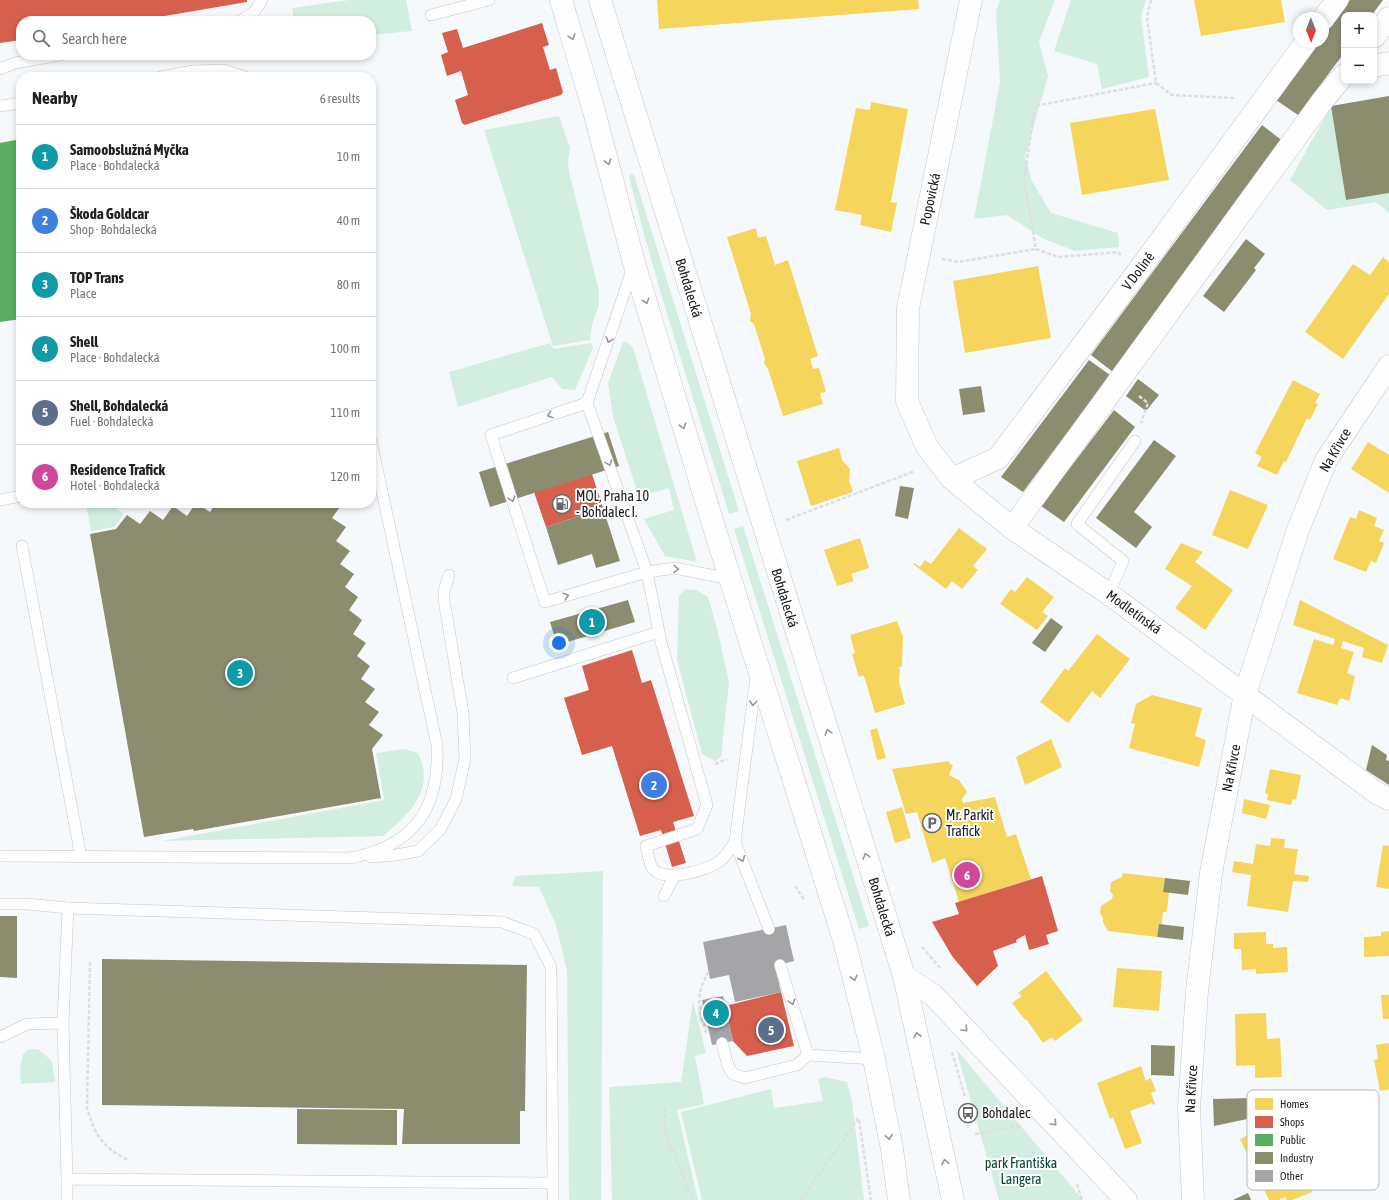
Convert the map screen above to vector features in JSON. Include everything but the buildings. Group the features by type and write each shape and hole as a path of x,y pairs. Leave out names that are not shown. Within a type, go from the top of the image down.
{"street":[{"path":"561,0 594,111 634,263 730,579 839,921 874,1058 892,1149 899,1200"},
{"name":"Bohdalecká","path":"600,0 904,976 953,1200"},
{"name":"Popovická","path":"907,401 908,308 971,0"},
{"path":"1328,12 1337,0"},
{"path":"1377,33 1389,18"},
{"name":"V Dolině","path":"952,479 998,458 1139,270 1301,48"},
{"path":"1377,65 1389,63"},
{"path":"1012,528 1323,100 1341,79"},
{"name":"Na Křivce","path":"1193,1200 1189,1108 1197,991 1211,873 1245,694 1298,530 1326,460 1389,366"},
{"name":"Modletínská","path":"907,401 927,447 952,479 1012,528 1109,594 1378,794 1389,799"},
{"path":"904,976 933,995 1126,1200"}],"lane":[{"path":"248,16 254,12 262,0"},
{"path":"432,15 489,0"},
{"path":"0,70 15,63 32,60"},
{"path":"188,72 223,70 230,72"},
{"path":"0,106 16,104"},
{"path":"634,263 587,403 648,572 659,632 707,805 697,828 646,846 653,869 661,876 701,870 722,860 735,842 758,665"},
{"path":"587,403 491,435 545,602 648,572 674,568 730,579"},
{"path":"1109,594 1123,562 1077,524 1135,441"},
{"path":"353,858 380,850 404,838 423,815 435,786 438,764 437,745 376,463"},
{"path":"0,500 16,497"},
{"path":"22,546 81,857"},
{"path":"0,856 353,858 396,856 418,851 440,830 456,799 466,759 463,713 444,600 444,591 448,575"},
{"path":"514,678 659,632"},
{"path":"735,842 769,929"},
{"path":"664,896 675,875"},
{"path":"0,904 27,904 68,908 502,922 534,934 551,967 553,1200"},
{"path":"67,1200 63,1023 68,908"},
{"path":"780,965 808,1055"},
{"path":"0,1037 27,1024 63,1023"},
{"path":"722,1043 728,1066 732,1074 745,1078 797,1065 808,1055 874,1058"},
{"path":"67,1179 553,1183"}],"path":[{"path":"1151,0 1147,17 1156,82 1172,95 1263,99"},
{"path":"1036,249 1024,180 1035,106 1156,82"},
{"path":"938,258 958,262 1036,249 1058,257 1118,252 1139,270"},
{"path":"784,520 939,462"},
{"path":"90,962 87,1108 93,1129 105,1146 131,1161"},
{"path":"709,971 700,986 699,1005 711,1055 728,1066"},
{"path":"665,1108 665,1132 693,1200"},
{"path":"801,1200 859,1116"},
{"path":"975,1134 1050,1119"}],"green space":[{"path":"349,0 406,0 412,31 376,35 376,16 293,16 292,8"},
{"path":"1000,0 1055,0 1039,42 1048,76 1025,157 1032,181 1051,213 1118,233 1119,247 1075,251 1044,239 1007,215 974,219 1000,82 996,11"},
{"path":"1071,0 1146,0 1141,16 1149,77 1102,89 1097,64 1054,51"},
{"path":"1331,106 1346,200 1389,193 1389,213 1376,202 1327,210 1290,180"},
{"path":"559,116 570,148 568,161 569,172 599,291 599,305 592,325 590,340 553,346 484,130"},
{"path":"631,174 634,175 739,511 729,514 652,261 629,176"},
{"path":"623,342 627,342 633,348 697,562 665,556 644,519 674,510 669,488 639,497 613,417 608,383"},
{"path":"550,343 554,349 591,343 593,348 575,390 562,389 552,377 458,407 449,372"},
{"path":"87,508 115,508 124,514 114,527 91,531"},
{"path":"743,526 869,926 859,929 734,529"},
{"path":"685,589 696,590 708,597 718,632 729,683 721,757 715,761 702,754 677,660 679,596"},
{"path":"404,749 418,753 423,766 424,778 422,790 410,810 383,836 162,841 384,800 376,753"},
{"path":"603,871 601,1200 569,1200 567,971 556,925 539,887 512,886 516,876"},
{"path":"693,1001 706,1053 695,1056 704,1104 677,1110 698,1200 612,1200 609,1087 681,1082"},
{"path":"29,1049 38,1049 52,1061 55,1082 21,1084 20,1068 23,1054"},
{"name":"park Františka Langera","path":"956,1049 1083,1200 999,1200"},
{"path":"825,1077 847,1082 852,1101 864,1200 702,1200 681,1112 771,1089 774,1108 823,1101 818,1079"}],"place":[{"name":"MOL, Praha 10 - Bohdalec I.","path":"562,504"},
{"name":"Samoobslužná Myčka","path":"592,622"},
{"name":"TOP Trans","path":"240,673"},
{"name":"Škoda Goldcar","path":"654,785"},
{"name":"Mr. Parkit Trafick","path":"932,823"},
{"name":"Residence Trafick","path":"967,875"},
{"name":"Shell","path":"716,1013"},
{"name":"Shell, Bohdalecká","path":"771,1030"},
{"name":"Bohdalec","path":"968,1113"}]}
